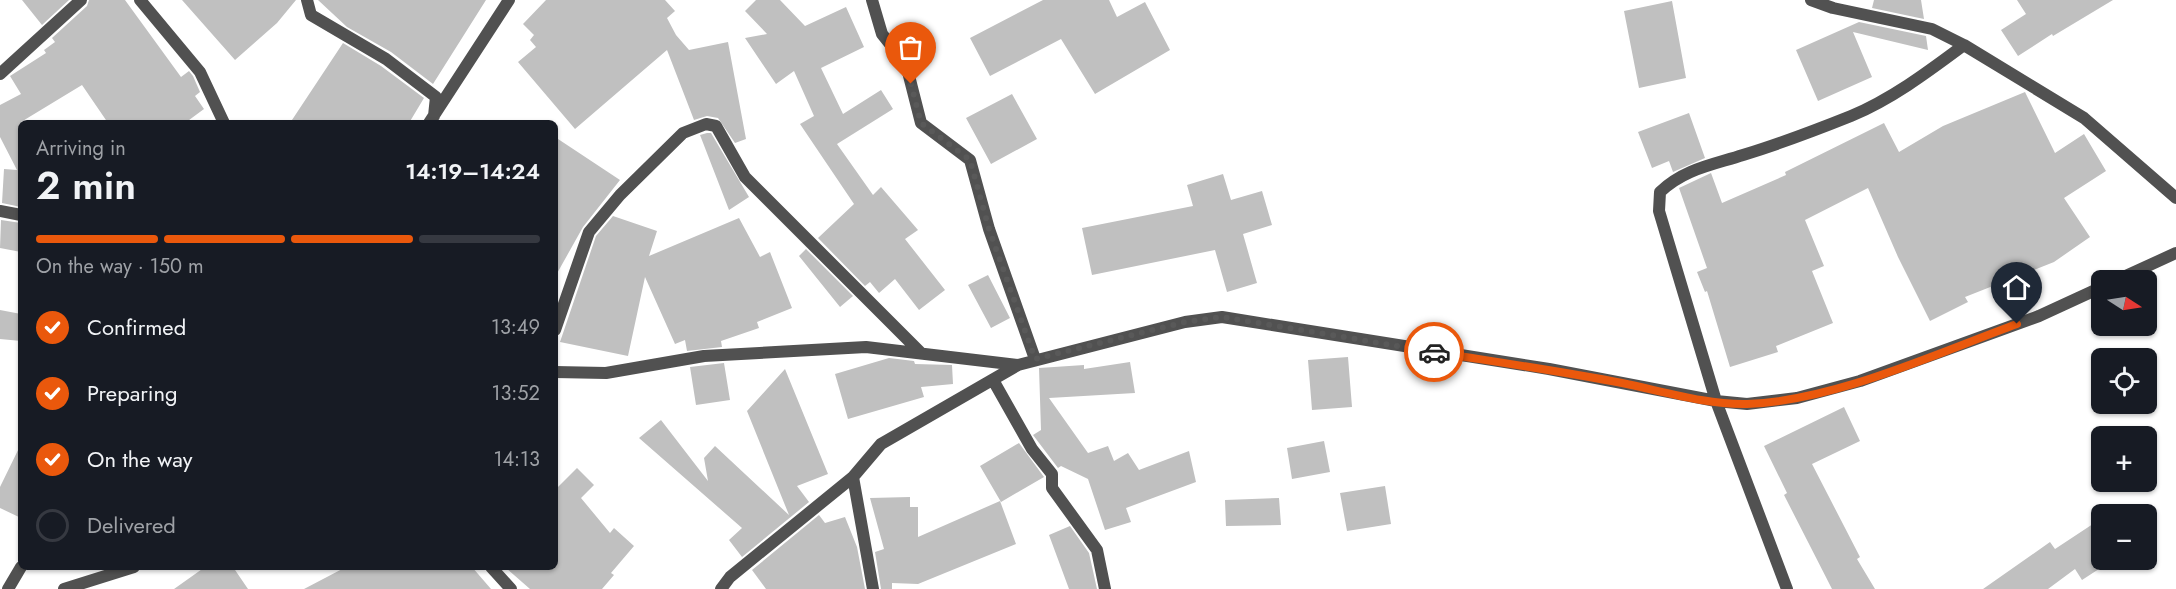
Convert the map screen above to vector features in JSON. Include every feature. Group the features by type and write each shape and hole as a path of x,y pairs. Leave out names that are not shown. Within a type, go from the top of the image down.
{"street":[{"path":"0,74 81,0"},
{"path":"140,0 200,72 223,120"},
{"path":"307,0 311,15 386,59 436,97 431,119"},
{"path":"431,119 509,0"},
{"path":"872,0 882,34 906,64 921,123 970,160 989,229 1035,359"},
{"path":"1811,0 1833,8 1932,29 1964,45 2084,117 2176,198"},
{"path":"1787,589 1716,401 1659,211 1660,192 1674,178 1702,166 1743,155 1853,115 1921,77 1964,45"},
{"path":"558,321 589,232 620,195 683,133 706,124 716,126 746,177 921,353"},
{"path":"0,211 18,214"},
{"path":"2138,270 2176,253"},
{"path":"721,589 730,577 853,477 881,444 1018,365 1185,322 1222,317 1549,369 1716,401 1747,404 1797,398 1860,381 2039,316 2091,292"},
{"path":"558,372 606,373 704,356 866,348 1018,365"},
{"path":"993,380 1032,449 1052,474 1052,488 1085,530 1097,550 1106,589"},
{"path":"853,477 873,589"},
{"path":"8,589 19,570"},
{"path":"64,589 124,570"},
{"path":"494,570 511,589"}],"building":[{"path":"22,0 69,0 42,25"},
{"path":"89,0 125,0 181,77 189,71 193,76 200,92 195,96 204,109 189,120 106,120 82,85 24,120 18,120 18,206 2,203 4,169 17,170 0,137 0,105 21,94 10,76 46,53 44,50 55,42 52,38 87,6"},
{"path":"182,0 296,0 277,23 235,60"},
{"path":"318,0 486,0 433,84 391,52 347,27"},
{"path":"546,0 665,0 675,11 667,18 676,35 689,50 728,42 746,139 735,143 718,118 707,116 694,120 667,50 575,129 518,62 536,47 530,40 534,35 523,24"},
{"path":"756,0 780,0 805,26 846,7 864,47 821,68 843,114 881,90 893,109 837,144 873,195 881,187 918,230 905,239 945,290 919,310 895,279 879,293 870,282 865,286 818,238 854,204 800,124 814,116 794,71 776,84 745,38 767,34 745,11"},
{"path":"1043,0 1109,0 1117,17 1145,2 1170,50 1095,94 1061,39 990,76 970,38"},
{"path":"1874,0 1921,0 1924,19 1872,8"},
{"path":"2017,0 2113,0 2018,56 2001,30 2026,14"},
{"path":"1672,1 1686,78 1639,88 1624,11"},
{"path":"1859,22 1926,36 1928,50 1853,32 1872,77 1818,101 1796,50"},
{"path":"343,43 381,66 424,98 411,120 292,120"},
{"path":"2025,92 2055,153 2084,134 2106,171 2064,198 2090,237 2054,262 1965,297 1968,302 1930,321 1898,257 1868,188 1805,220 1824,266 1812,271 1833,323 1776,346 1778,352 1730,367 1707,291 1705,292 1697,272 1707,268 1679,188 1711,173 1722,203 1786,175 1785,172 1884,123 1899,152 1943,126"},
{"path":"1012,94 1037,139 991,164 966,118"},
{"path":"1689,113 1705,158 1673,172 1669,161 1652,168 1638,132"},
{"path":"711,133 749,197 729,210 700,135"},
{"path":"558,139 620,180 583,227 558,272"},
{"path":"1223,174 1231,200 1262,191 1272,225 1243,234 1257,283 1227,292 1215,250 1092,275 1082,228 1193,206 1187,185"},
{"path":"613,216 657,231 649,256 739,218 760,257 770,252 792,308 757,322 759,328 721,341 722,347 687,351 685,340 675,344 645,277 628,356 560,342 596,236"},
{"path":"1,220 18,223 18,251 0,248"},
{"path":"806,249 853,296 840,307 799,256"},
{"path":"988,275 1010,318 991,328 968,285"},
{"path":"0,310 18,313 18,341 0,339"},
{"path":"1348,357 1352,407 1312,410 1308,360"},
{"path":"889,358 914,361 915,364 952,365 953,384 921,387 924,397 848,419 835,374"},
{"path":"1130,362 1135,393 1049,398 1088,453 1108,446 1114,461 1128,453 1139,470 1189,451 1196,482 1126,508 1131,522 1105,530 1088,479 1061,466 1058,468 1033,435 1041,430 1039,368 1084,365 1084,369"},
{"path":"724,363 730,400 696,405 690,367"},
{"path":"785,369 828,474 797,486 809,502 742,557 729,540 742,528 639,438 661,420 708,481 704,458 715,446 789,515 747,411"},
{"path":"1844,407 1860,441 1812,464 1860,557 1857,559 1875,589 1832,589 1784,495 1787,493 1764,446"},
{"path":"1324,441 1330,472 1292,479 1287,448"},
{"path":"1019,443 1044,477 1001,502 980,466"},
{"path":"18,450 18,517 0,508 0,487"},
{"path":"577,468 594,485 581,498 610,533 614,528 634,546 611,573 614,575 602,589 530,589 508,570 558,570 558,487"},
{"path":"1385,486 1391,524 1347,531 1340,493"},
{"path":"910,497 910,507 918,507 918,537 1000,501 1016,544 918,584 892,583 892,589 881,589 875,552 884,549 870,498"},
{"path":"1279,498 1281,525 1226,526 1225,500"},
{"path":"819,515 825,523 845,517 857,547 865,589 766,589 752,570"},
{"path":"2091,525 2091,570 2097,570 2082,580 2075,569 2048,589 1983,589 2050,542 2055,549"},
{"path":"1070,526 1089,553 1097,589 1069,589 1049,535"},
{"path":"201,570 235,570 248,589 174,589"},
{"path":"340,570 475,570 491,589 304,589"}],"way so far":[{"path":"911,84 921,123 970,160 989,229 1035,359 1185,322 1222,317 1434,352"}],"route":[{"path":"1434,352 1549,369 1716,401 1747,404 1797,398 1860,381 2017,324"}]}
